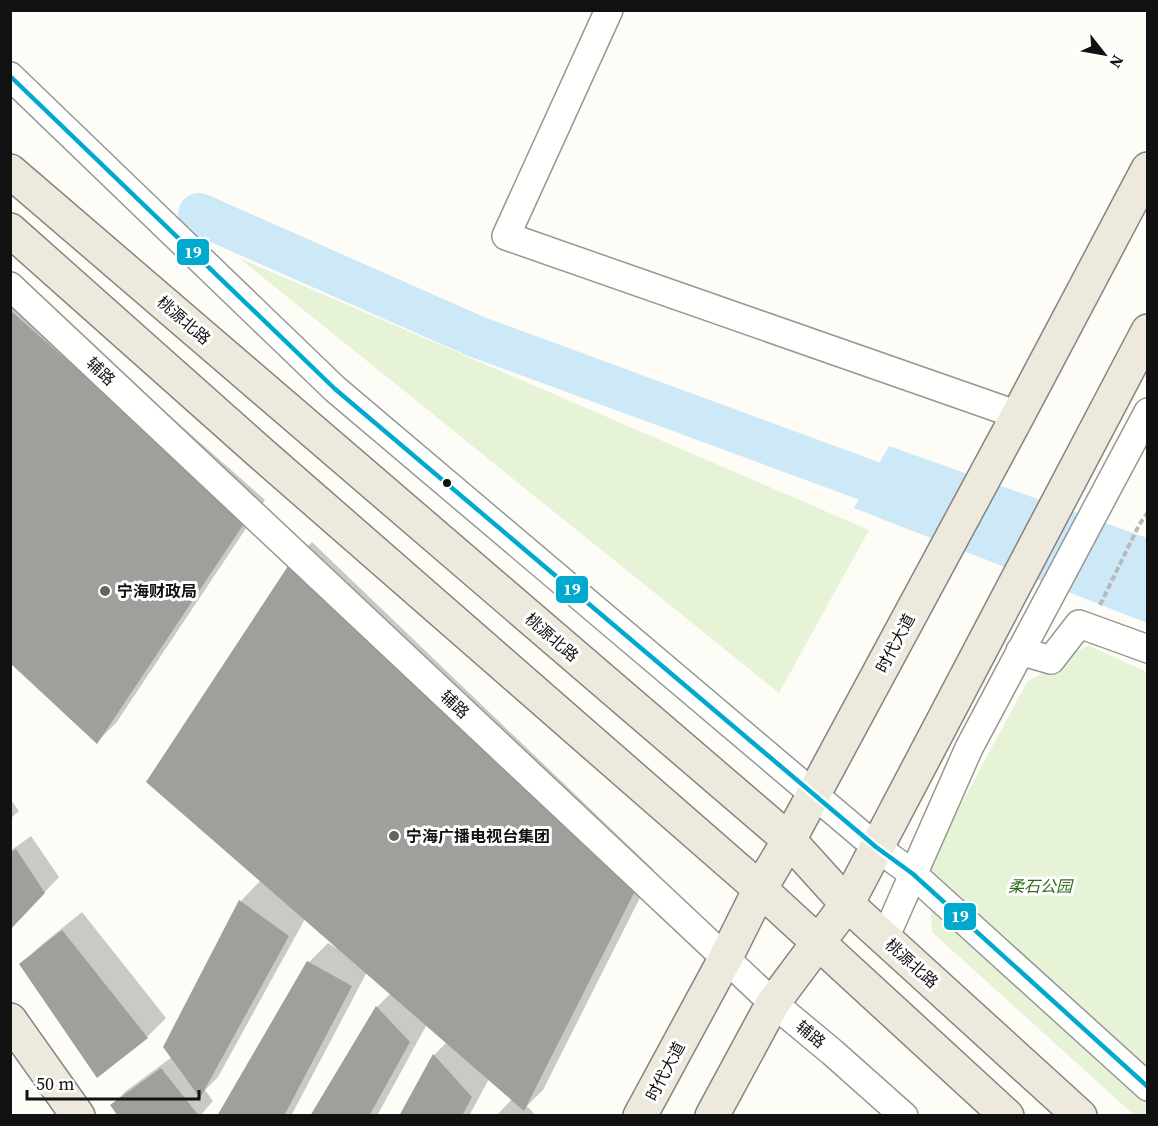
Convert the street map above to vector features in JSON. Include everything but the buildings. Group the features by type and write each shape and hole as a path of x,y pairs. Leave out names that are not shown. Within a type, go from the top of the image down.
{"main road":[{"name":"时代大道","path":"640,1116 760,888 814,794 1148,169"},
{"name":"桃源北路","path":"11,171 789,840 847,903 1080,1116"},
{"path":"10,230 760,888 1007,1116"},
{"path":"712,1116 773,1003 847,903 1148,331"},
{"path":"10,1020 78,1116"}],"street":[{"path":"609,10 506,236 1018,415"},
{"path":"10,76 335,389 876,847 913,874 1148,1087"},
{"name":"辅路","path":"10,286 773,1003 904,1116"},
{"path":"885,938 969,748 1148,412"},
{"path":"1020,651 1051,660 1079,624 1148,649"}],"path":[{"path":"1090,628 1139,525 1148,512"}],"green space":[{"path":"239,258 869,530 779,693"},
{"name":"柔石公园","path":"1088,645 1147,672 1147,1115 1134,1115 932,932 929,864 1027,682"}],"water":[{"path":"889,446 1147,538 1147,623 854,508"}],"waterway":[{"path":"199,214 475,336 883,486"}],"transit line":[{"name":"19","path":"10,76 335,389 876,847 913,874 1148,1087"}],"place":[{"name":"宁海财政局","path":"105,591"},
{"name":"宁海广播电视台集团","path":"394,836"}]}
